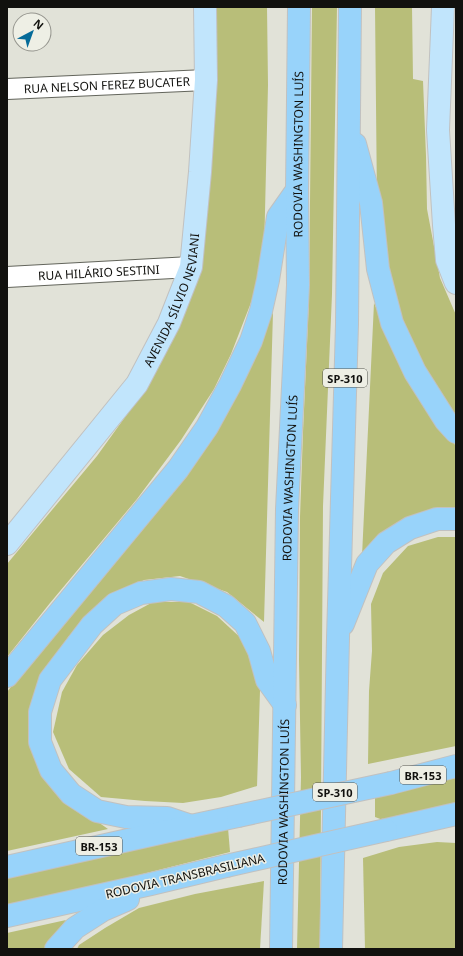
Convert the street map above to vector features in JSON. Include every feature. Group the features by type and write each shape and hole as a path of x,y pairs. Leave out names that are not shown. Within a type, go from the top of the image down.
{"highway":[{"name":"RODOVIA WASHINGTON LUÍS","path":"281,949 287,509 298,285 296,190 299,7"},
{"name":"SP-310","path":"332,948 346,324 350,7"},
{"path":"348,119 372,203 378,269 392,323 416,372 446,421 456,432"},
{"path":"7,676 178,469 207,427 230,385 251,341 261,311 268,280 278,217 296,190"},
{"path":"338,638 367,564 386,543 410,528 437,519 456,520"},
{"path":"191,826 167,818 126,817 97,811 71,794 51,770 40,742 40,712 50,680 92,625 115,604 141,593 171,589 199,592 226,606 244,623 260,651 267,680 285,705"},
{"name":"BR-153","path":"7,867 391,783 456,766"},
{"name":"RODOVIA TRANSBRASILIANA","path":"7,916 456,814"},
{"path":"434,819 449,829 456,830"},
{"path":"56,949 75,928 103,910 124,901 151,884"}],"main road":[{"name":"AVENIDA SÍLVIO NEVIANI","path":"7,544 137,384 169,323 191,267 200,172 206,80 205,7"},
{"path":"443,7 438,130 450,224 447,260 456,283"}],"street":[{"name":"RUA NELSON FEREZ BUCATER","path":"7,89 206,80"},
{"name":"RUA HILÁRIO SESTINI","path":"7,277 191,267"}],"green space":[{"path":"216,7 267,7 268,85 264,254 252,300 231,354 214,389 181,440 137,499 7,657 7,564 97,456 146,388 174,338 197,271 211,145 217,37"},
{"path":"312,7 337,7 332,294 323,506 320,949 297,949 301,777 299,660 300,517 309,300"},
{"path":"375,7 412,7 413,79 423,81 427,209 440,278 456,315 456,426 419,369 388,285 377,203"},
{"path":"374,303 387,333 424,407 456,446 456,509 362,556"},
{"path":"273,312 264,622 227,592 180,576 144,580 104,603 69,636 46,670 31,718 61,796 108,829 7,851 7,692 226,414"},
{"path":"438,537 456,537 456,746 368,764 369,691 372,651 371,604 383,573 408,546"},
{"path":"153,602 189,602 217,616 243,640 260,690 257,786 221,797 183,803 145,801 101,797 69,769 53,732 62,692 77,665 103,635 129,615"},
{"path":"456,778 456,804 383,820 375,817 375,797"},
{"path":"228,828 230,852 111,882 7,905 7,878"},
{"path":"437,842 456,843 456,949 365,949 363,858 399,847"},
{"path":"264,881 260,949 77,949 79,945 139,908 195,894"},
{"path":"66,920 44,949 7,949 7,933"}]}
